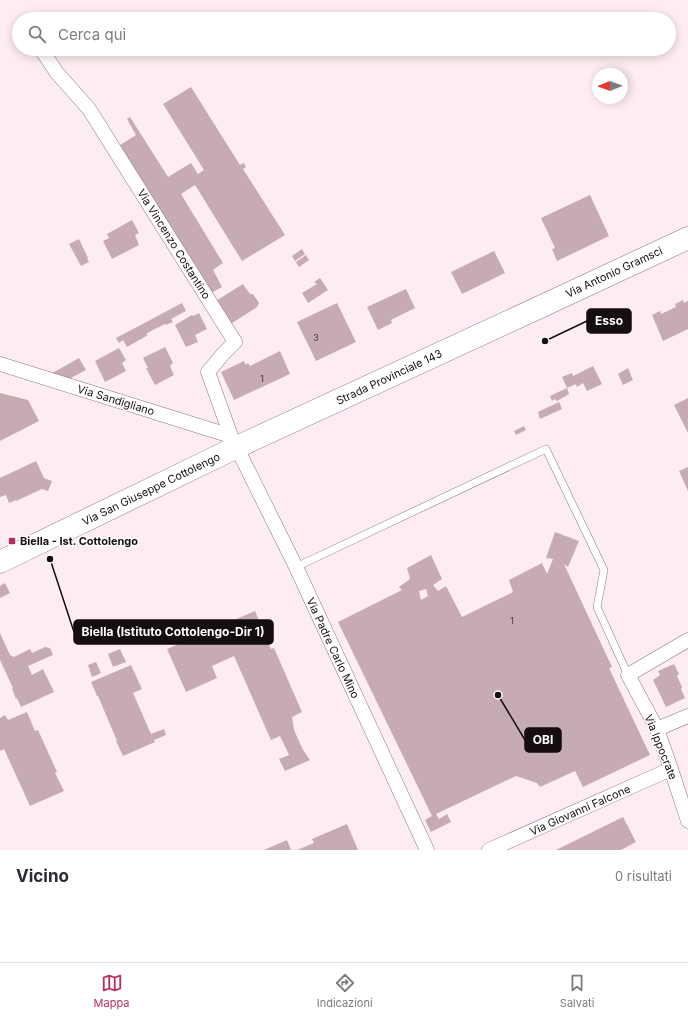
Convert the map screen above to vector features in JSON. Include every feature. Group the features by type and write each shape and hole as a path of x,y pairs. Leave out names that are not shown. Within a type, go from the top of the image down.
{"main road":[{"name":"Via Antonio Gramsci","path":"540,307 688,238"},
{"name":"Strada Provinciale 143","path":"234,441 540,307"},
{"name":"Via San Giuseppe Cottolengo","path":"0,562 234,441"}],"street":[{"name":"Via Vincenzo Costantino","path":"46,56 57,74 89,109 235,342 208,372 234,441"},
{"name":"Via Sandigliano","path":"0,364 234,441"},
{"name":"Via Padre Carlo Mino","path":"234,441 296,568 428,850"},
{"path":"628,675 688,640"},
{"name":"Via Ippocrate","path":"628,675 656,728 688,821"},
{"path":"656,728 688,716"},
{"name":"Via Giovanni Falcone","path":"489,850 671,769"}],"lane":[{"path":"296,568 546,449 604,570 597,607 628,675"}],"building":[{"path":"191,87 240,165 244,163 246,167 243,169 285,235 242,261 195,185 181,194 223,263 213,270 222,287 209,294 117,147 136,135 127,119 130,117 168,177 191,163 198,174 204,170 163,104"},
{"path":"590,195 609,236 557,261 552,249 555,248 541,218"},
{"path":"132,220 139,233 135,235 139,245 112,259 103,241 109,238 107,234"},
{"path":"79,239 89,262 81,266 69,244"},
{"path":"302,249 305,254 295,261 292,256"},
{"path":"494,251 505,273 462,294 451,272"},
{"path":"306,255 309,260 299,267 296,262"},
{"path":"320,278 328,290 308,303 302,293 317,284 314,282"},
{"path":"243,284 250,294 253,294 259,303 257,307 229,325 214,302"},
{"path":"406,289 415,308 391,320 392,323 378,330 367,307"},
{"path":"683,300 684,303 688,301 688,329 663,341 652,315 660,311 661,314 676,307 675,304"},
{"path":"182,303 186,311 171,319 173,322 151,331 146,334 148,335 127,347 123,340 119,343 116,338"},
{"path":"337,303 356,342 316,361 297,322"},
{"path":"199,313 207,329 195,335 198,342 186,347 175,325 192,315 193,316"},
{"path":"165,347 173,363 170,366 174,375 155,385 146,368 148,368 143,358"},
{"path":"119,348 126,360 122,363 126,371 105,382 95,361"},
{"path":"280,351 290,374 234,400 221,372 244,361 246,365 248,363 250,366"},
{"path":"79,358 86,370 71,378 72,383 47,376"},
{"path":"593,366 602,384 587,391 583,383 577,387 576,384 567,388 562,377 572,373 573,376"},
{"path":"628,368 633,380 623,385 618,374"},
{"path":"567,388 569,394 557,401 555,399 552,401 550,396"},
{"path":"0,393 28,400 39,421 0,441"},
{"path":"688,398 688,433 674,405"},
{"path":"559,402 562,409 540,419 538,412"},
{"path":"524,426 526,430 516,435 514,431"},
{"path":"36,461 44,478 52,481 48,491 42,489 9,503 6,495 0,497 0,478"},
{"path":"688,467 688,491 679,471"},
{"path":"555,532 579,541 568,567 564,564 612,667 609,668 650,755 583,787 575,771 540,787 537,783 516,776 436,814 439,819 447,814 451,822 431,832 425,820 432,816 338,622 402,590 399,587 410,579 407,568 431,555 442,579 433,585 438,591 446,586 462,617 513,592 509,580 542,563 547,574 553,559 546,558","holes":["426,589 428,596 421,600 419,591"]},
{"path":"5,583 10,593 0,598 0,586"},
{"path":"255,611 271,649 274,648 302,712 292,717 294,730 303,750 310,760 285,771 279,759 289,755 280,736 271,740 234,656 212,666 217,678 186,692 167,649"},
{"path":"0,633 10,655 14,657 30,649 32,653 45,647 50,648 53,655 28,666 32,675 43,669 54,692 21,707 17,698 16,699 12,689 13,688 0,660"},
{"path":"120,649 126,662 113,667 108,654"},
{"path":"96,662 101,673 92,677 88,665"},
{"path":"674,664 679,674 677,676 685,698 666,707 653,680 660,675 658,671"},
{"path":"131,665 142,689 133,693 151,734 164,729 166,735 154,740 155,742 123,756 91,682"},
{"path":"27,712 35,731 38,730 57,772 55,773 64,791 30,806 4,749 0,751 0,718 5,715 8,720"},
{"path":"623,817 636,842 621,850 556,850"},
{"path":"347,824 358,850 297,850 314,843 312,839"},
{"path":"287,840 291,850 264,850"}],"place":[{"name":"Esso","path":"545,341"},
{"name":"Biella - Ist. Cottolengo","path":"12,541"},
{"name":"Biella (Istituto Cottolengo-Dir 1)","path":"50,559"},
{"name":"OBI","path":"498,695"}]}
